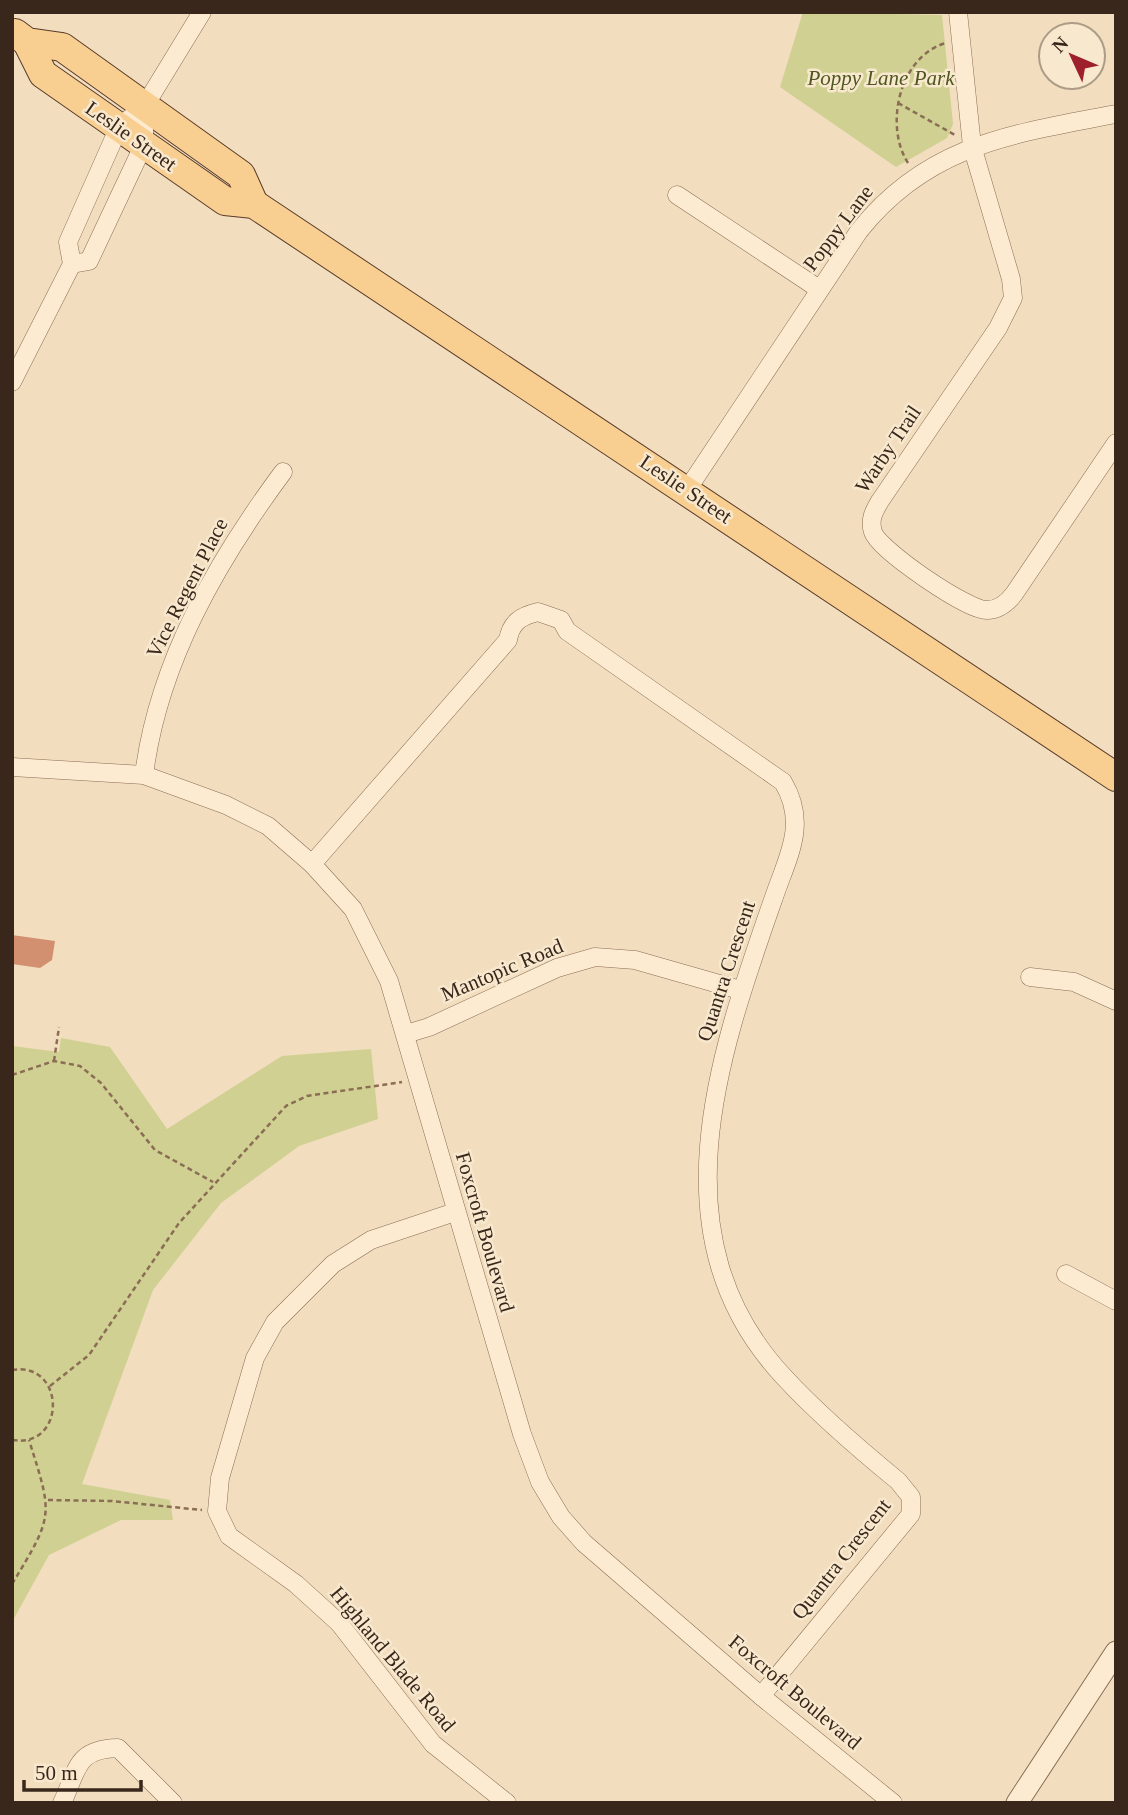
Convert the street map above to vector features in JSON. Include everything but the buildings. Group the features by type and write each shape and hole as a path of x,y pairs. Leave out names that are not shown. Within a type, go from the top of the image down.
{"main road":[{"name":"Leslie Street","path":"20,37 62,47 241,175 254,204"},
{"name":"Leslie Street","path":"20,37 43,74 225,201 254,204 1116,777"}],"street":[{"path":"12,382 72,264 68,243 120,127 144,107 202,12"},
{"path":"958,12 965,141"},
{"path":"72,264 89,261 144,144 144,107"},
{"name":"Poppy Lane","path":"687,490 859,230 887,198 965,141 1116,114"},
{"name":"Warby Trail","path":"965,141 1013,298 998,328 880,501 871,522 873,533 886,549 970,607 997,609 1014,594 1116,443"},
{"path":"677,195 819,289"},
{"name":"Vice Regent Place","path":"144,775 148,745 166,681 195,612 241,528 283,472"},
{"name":"Quantra Crescent","path":"312,864 508,640 510,629 517,621 538,612 561,620 566,631 783,782 793,799 796,828 740,990 717,1079 707,1164 707,1197 723,1273 738,1310 784,1377 898,1481 911,1497 911,1514 761,1696"},
{"name":"Foxcroft Boulevard","path":"12,767 144,775 226,805 268,826 312,864 353,908 389,981 522,1434 540,1482 561,1517 584,1543 761,1696 893,1803"},
{"name":"Mantopic Road","path":"406,1034 429,1027 557,968 595,957 635,960 740,990"},
{"path":"1030,977 1074,982 1116,1001"},
{"path":"217,1511 220,1478 255,1358 275,1322 333,1264 371,1240 455,1212"},
{"path":"1066,1274 1116,1301"},
{"name":"Highland Blade Road","path":"217,1511 229,1536 296,1584 339,1623 433,1744 507,1803"},
{"path":"1017,1803 1112,1664"},
{"path":"62,1803 83,1756 93,1750 118,1748 173,1803"}],"path":[{"path":"908,163 896,138 898,103 923,56 946,43"},
{"path":"898,103 965,141"},
{"path":"54,1061 59,1027"},
{"path":"12,1076 54,1061 67,1061 91,1073 155,1150 213,1182"},
{"path":"50,1386 89,1355 172,1232 213,1182 285,1106 307,1096 419,1080"},
{"path":"12,1370 31,1371 50,1386 55,1402 52,1418 43,1432 29,1440 12,1440"},
{"path":"12,1584 46,1525 48,1500 29,1440"},
{"path":"48,1500 112,1501 217,1511"}],"green space":[{"name":"Poppy Lane Park","path":"803,12 942,15 953,124 947,138 896,167 780,87"},
{"path":"61,1038 110,1047 167,1129 282,1056 371,1049 378,1119 299,1146 221,1203 153,1290 82,1484 170,1500 173,1520 121,1520 49,1555 12,1622 12,1046 59,1052"}]}
